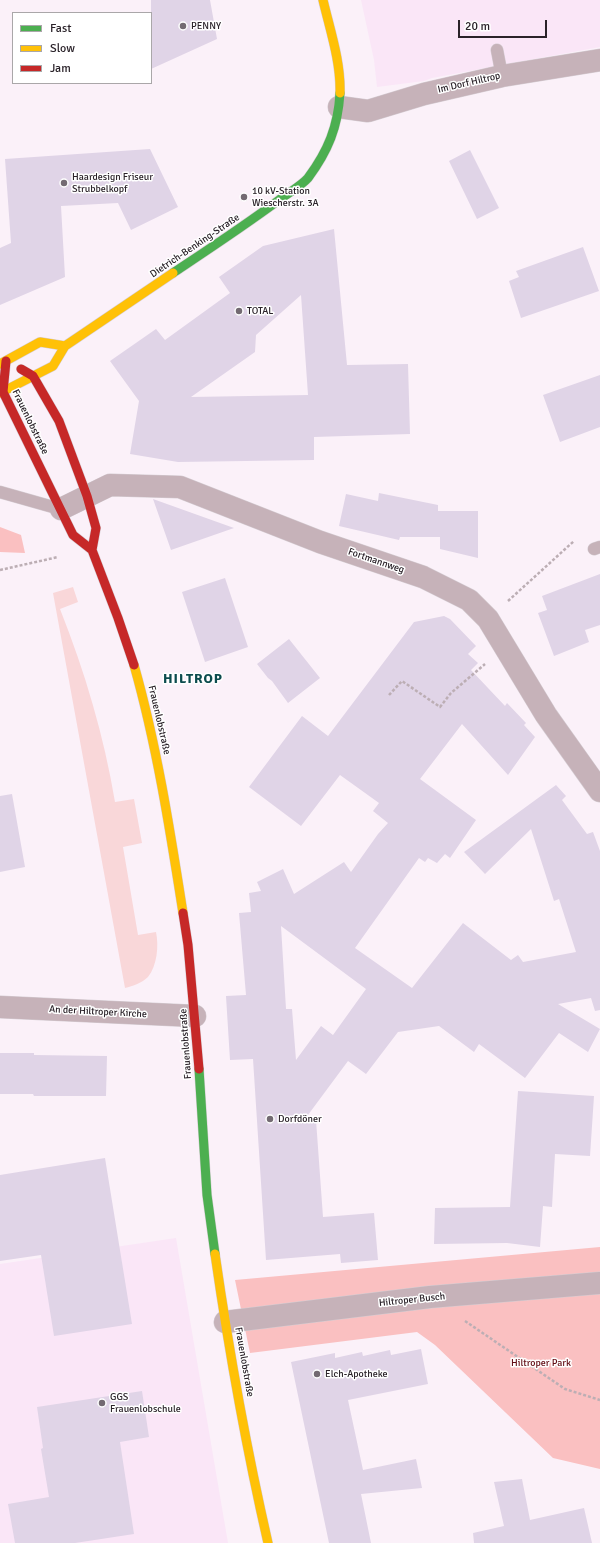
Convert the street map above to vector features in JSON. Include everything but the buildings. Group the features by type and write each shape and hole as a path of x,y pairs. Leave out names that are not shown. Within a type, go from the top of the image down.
{"street":[{"name":"Dietrich-Benking-Straße","path":"1,392 53,366 66,346 231,235 307,179 326,149 335,129 339,106 340,85 336,54 323,0"},
{"name":"Im Dorf Hiltrop","path":"339,106 368,111 424,94 502,76 600,60"},
{"path":"2,361 40,342 66,346"},
{"path":"2,361 33,376 59,421 87,496 96,528 92,550"},
{"name":"Frauenlobstraße","path":"2,361 1,392 73,535 92,550 132,659 149,723 167,811 188,945 195,1016 207,1196 225,1322 254,1481 268,1543"},
{"name":"Fortmannweg","path":"61,509 110,484 180,487 320,542 423,577 469,600 488,619 546,714 600,791"},
{"name":"An der Hiltroper Kirche","path":"0,1007 195,1016"},
{"name":"Hiltroper Busch","path":"225,1322 430,1297 600,1283"}],"lane":[{"path":"497,50 502,76"},
{"path":"0,492 61,509"}],"path":[{"path":"488,619 583,533 597,548"},
{"path":"0,570 38,562"},
{"path":"389,695 402,681 440,707 451,693 504,646"},
{"path":"430,1297 565,1389 600,1400"}],"shaded area":[{"path":"361,0 600,0 600,47 432,78 424,81 377,87 374,60"},
{"path":"73,587 78,602 60,609 78,656 93,704 111,777 115,802 134,799 142,843 123,847 138,935 156,932 157,938 155,962 148,977 143,981 125,988 53,593"},
{"name":"GGS Frauenlobschule","path":"176,1238 228,1543 0,1543 0,1264"}],"green space":[{"path":"0,527 21,535 25,553 0,552"},
{"name":"Hiltroper Park","path":"600,1247 600,1469 553,1458 435,1345 417,1332 250,1353 235,1280"}],"traffic: fast":[{"path":"173,273 253,219 298,187 308,178 321,158 331,138 337,117 340,93"},
{"path":"199,1069 207,1195 215,1254"}],"traffic: slow":[{"path":"323,0 337,58 340,93"},
{"path":"0,393 53,366 65,346 173,273"},
{"path":"0,364 40,342 65,346"},
{"path":"134,665 150,726 168,819 183,913"},
{"path":"215,1254 238,1399 268,1543"}],"traffic: jam":[{"path":"6,361 3,392 73,535 92,550 134,665"},
{"path":"21,369 33,376 59,421 87,496 96,528 92,550"},
{"path":"183,913 188,945 199,1069"}],"place":[{"name":"PENNY","path":"183,26"},
{"name":"Haardesign Friseur Strubbelkopf","path":"64,183"},
{"name":"10 kV-Station Wiescherstr. 3A","path":"244,197"},
{"name":"TOTAL","path":"239,311"},
{"name":"Dorfdöner","path":"270,1119"},
{"name":"Elch-Apotheke","path":"317,1374"},
{"name":"GGS Frauenlobschule","path":"102,1403"}],"district":[{"name":"HILTROP","path":"193,679"}]}
